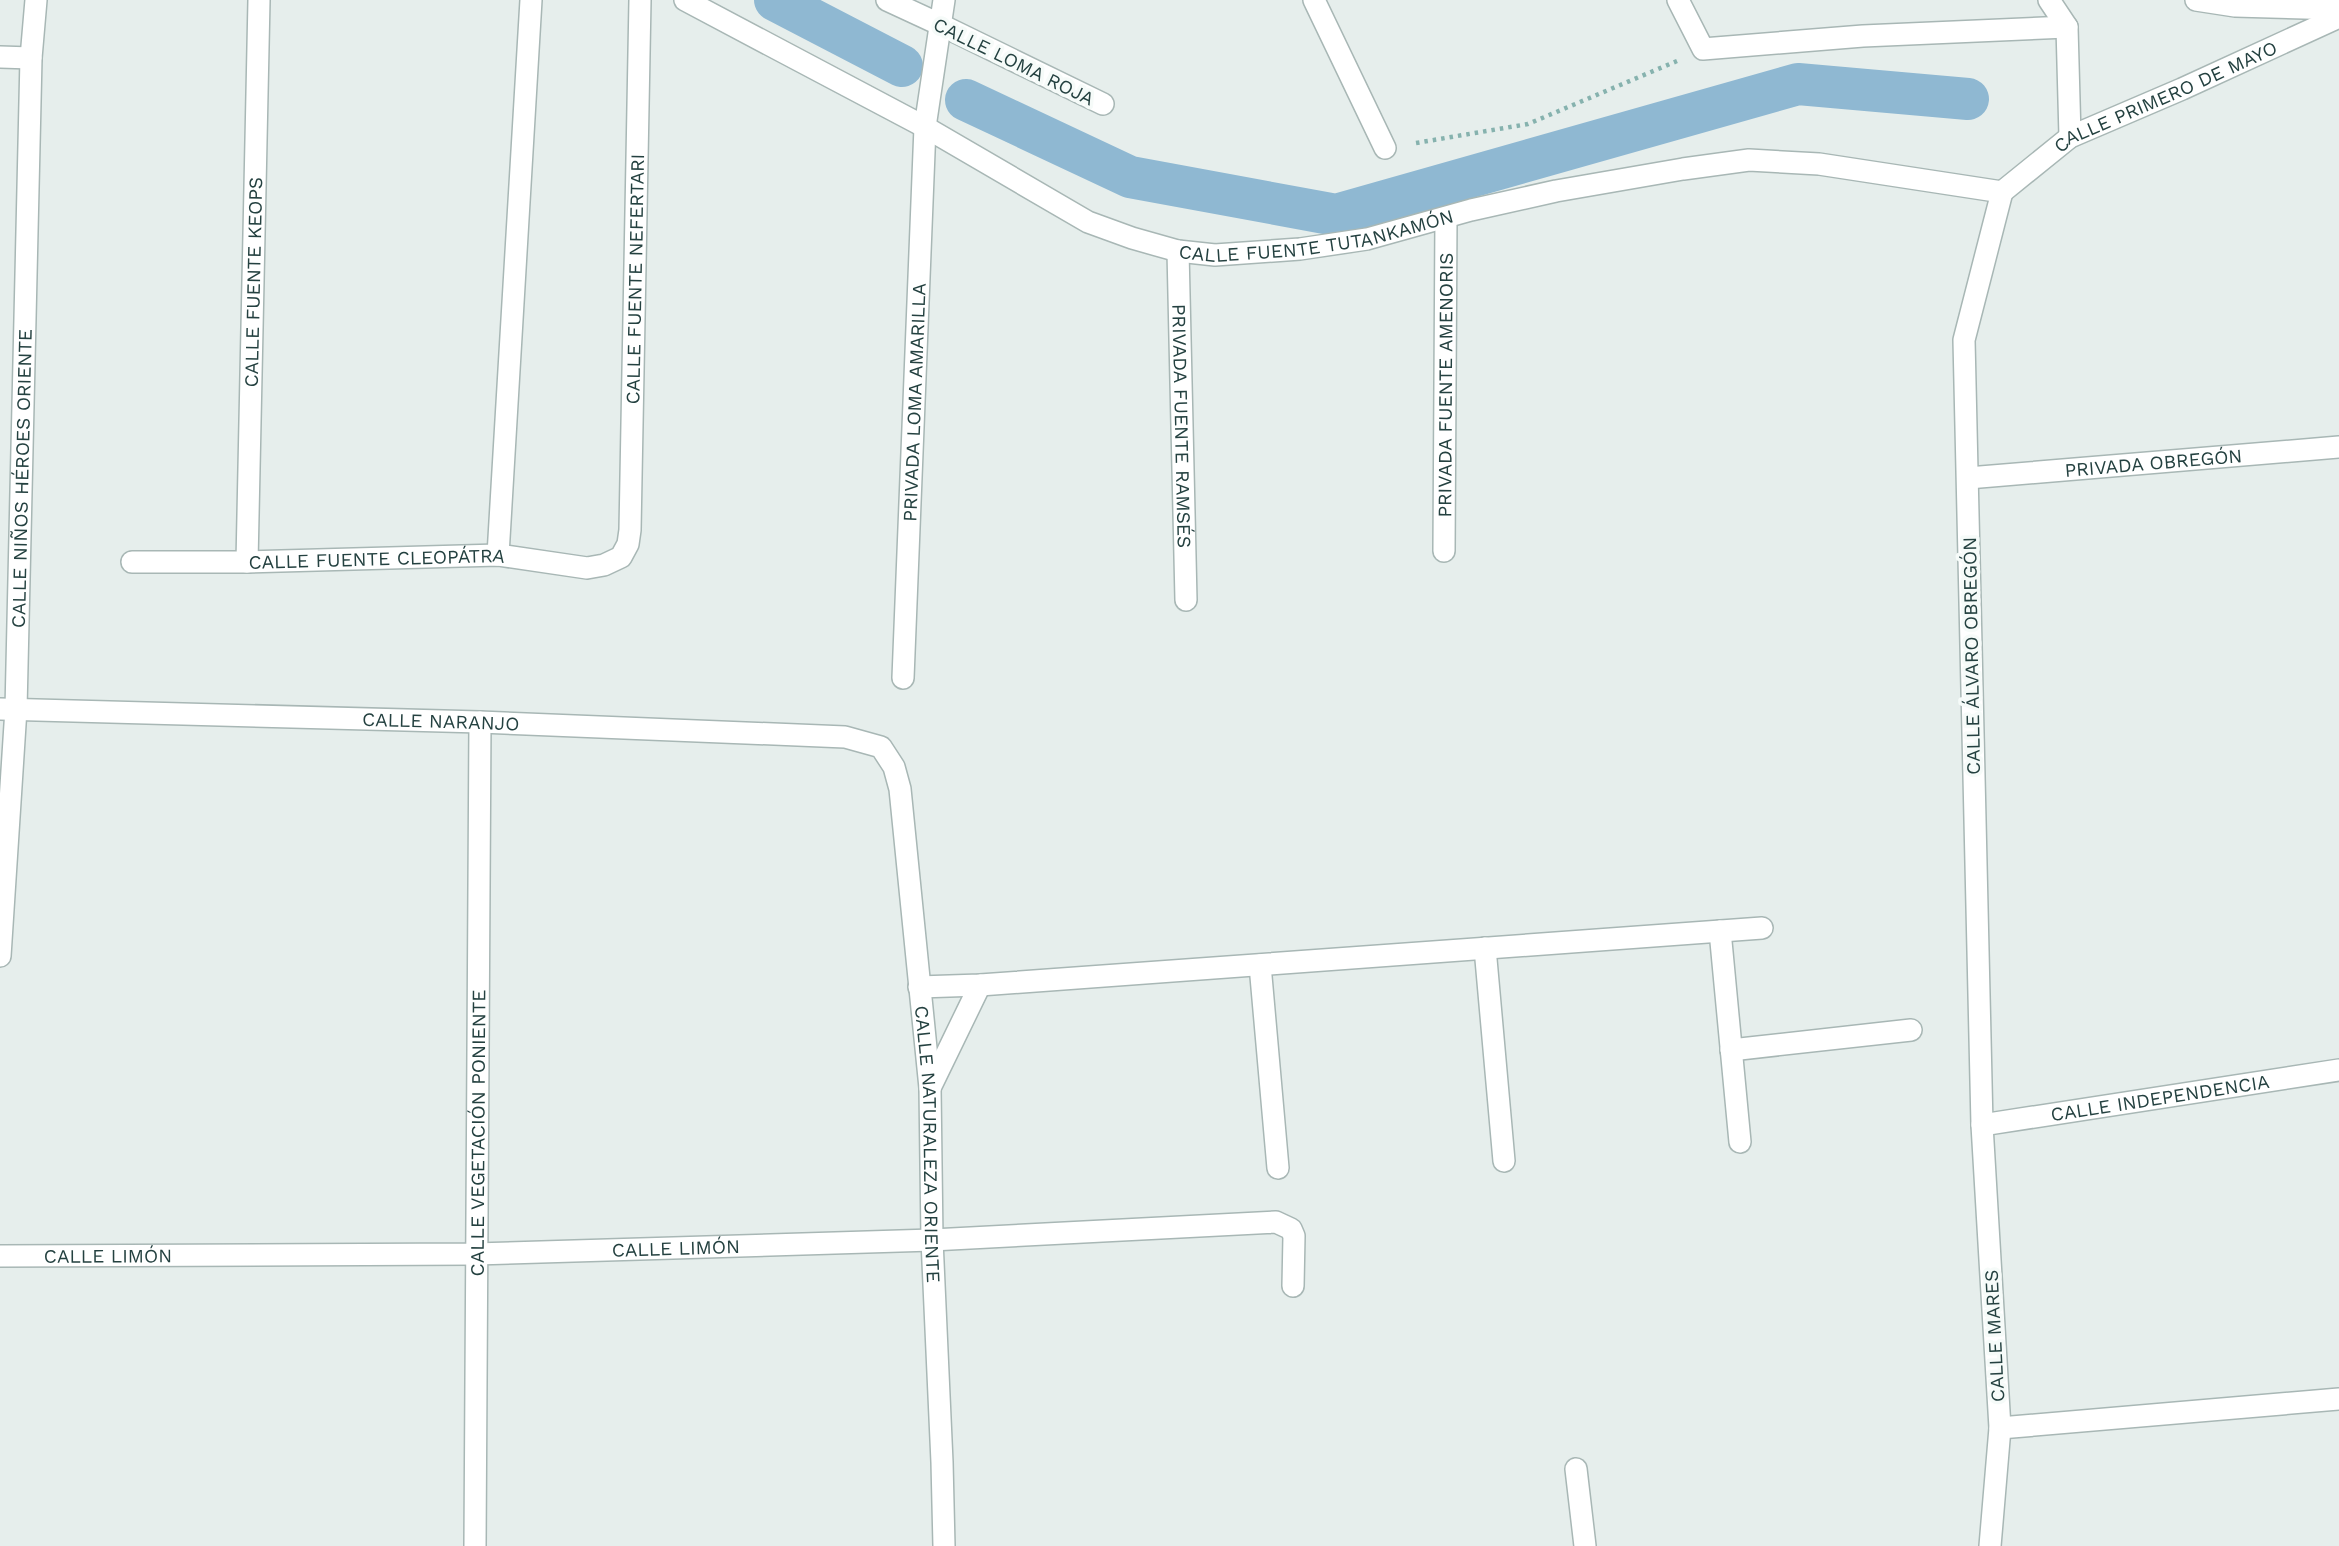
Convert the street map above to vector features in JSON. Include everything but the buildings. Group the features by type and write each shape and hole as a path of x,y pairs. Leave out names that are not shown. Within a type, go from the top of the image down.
{"street":[{"name":"CALLE NIÑOS HÉROES ORIENTE","path":"0,956 31,58 36,0"},
{"name":"CALLE FUENTE KEOPS","path":"247,562 259,0"},
{"path":"499,555 531,0"},
{"name":"CALLE FUENTE NEFERTARI","path":"621,557 628,544 630,530 640,0"},
{"name":"CALLE FUENTE TUTANKAMÓN","path":"685,0 925,127 1088,222 1178,251 1215,255 1300,249 1367,239 1471,210 1556,191 1749,160 1819,164 2002,192"},
{"name":"CALLE LOMA ROJA","path":"887,0 1103,104"},
{"name":"PRIVADA LOMA AMARILLA","path":"903,678 925,127 944,0"},
{"path":"1314,0 1385,148"},
{"path":"1678,0 1703,49 1863,36 2067,27"},
{"path":"2049,0 2067,27 2070,137"},
{"path":"2196,0 2235,6 2339,9"},
{"name":"CALLE PRIMERO DE MAYO","path":"2002,192 2070,137 2339,17"},
{"path":"0,57 31,58"},
{"name":"CALLE ÁLVARO OBREGÓN","path":"1982,1125 1964,340 2002,192"},
{"name":"PRIVADA FUENTE AMENORIS","path":"1444,551 1446,218"},
{"name":"PRIVADA FUENTE RAMSÉS","path":"1178,251 1186,600"},
{"name":"PRIVADA OBREGÓN","path":"1968,478 2339,447"},
{"name":"CALLE FUENTE CLEOPÁTRA","path":"132,562 247,562 499,555 587,568 604,565 621,557"},
{"name":"CALLE NARANJO","path":"8,709 480,722 845,737 881,747"},
{"name":"CALLE VEGETACIÓN PONIENTE","path":"475,1546 480,722"},
{"name":"CALLE NATURALEZA ORIENTE","path":"881,747 894,766 900,789 930,1088 932,1240 944,1546"},
{"path":"919,987 980,985 1762,928"},
{"path":"1720,931 1740,1142"},
{"path":"1485,948 1504,1161"},
{"path":"1260,965 1279,1168"},
{"path":"930,1088 980,985"},
{"path":"1731,1050 1911,1030"},
{"name":"CALLE INDEPENDENCIA","path":"1982,1125 2339,1070"},
{"name":"CALLE MARES","path":"1982,1125 2000,1428 1990,1546"},
{"name":"CALLE LIMÓN","path":"0,1256 475,1254 932,1240 1276,1222 1290,1229 1294,1236 1293,1286"},
{"path":"2000,1428 2339,1399"},
{"path":"1576,1469 1585,1546"}],"path":[{"path":"1385,148 1528,124 1703,49"}],"waterway":[{"path":"775,0 902,66"},
{"path":"966,100 1130,177 1336,215 1798,84 1968,99"}]}
